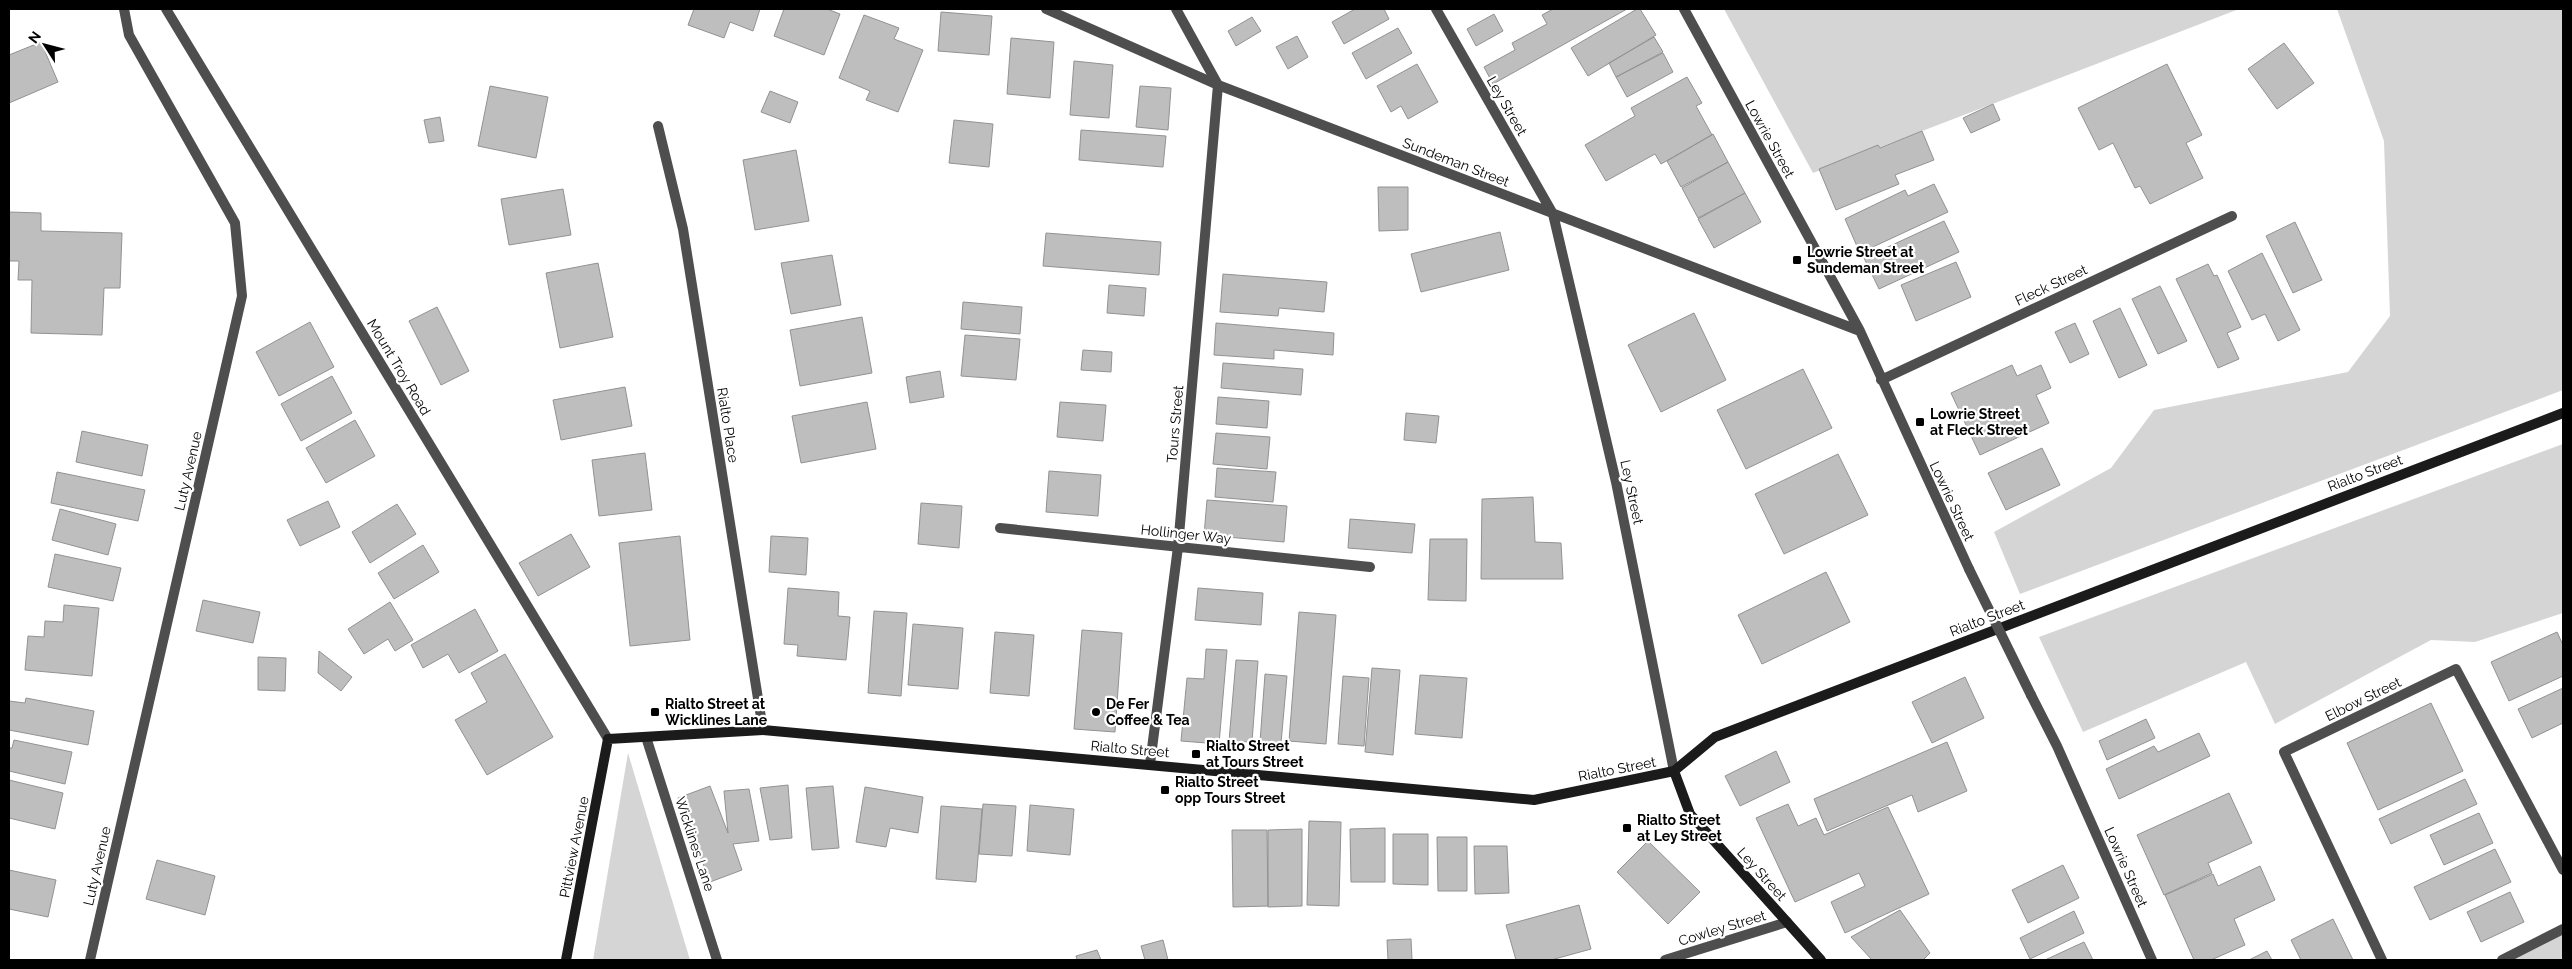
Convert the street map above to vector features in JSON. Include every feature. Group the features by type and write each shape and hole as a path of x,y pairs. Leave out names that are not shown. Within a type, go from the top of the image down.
{"street":[{"name":"Luty Avenue","path":"90,960 242,296 235,223 129,35 124,9"},
{"name":"Mount Troy Road","path":"166,9 608,739"},
{"name":"Sundeman Street","path":"1046,9 1218,85 1860,331"},
{"path":"1176,9 1218,85"},
{"name":"Ley Street","path":"1436,9 1553,214 1616,482 1674,771 1690,814 1821,960"},
{"name":"Lowrie Street","path":"1684,9 1860,331 1880,380 1969,569 2057,746 2152,960"},
{"name":"Tours Street","path":"1150,764 1178,547 1218,85"},
{"name":"Rialto Place","path":"658,126 683,229 763,730"},
{"name":"Fleck Street","path":"1880,380 2232,216"},
{"name":"Rialto Street","path":"608,739 763,730 1534,800 1674,771 1715,737 2563,413"},
{"name":"Hollinger Way","path":"1000,528 1370,568"},
{"name":"Elbow Street","path":"2382,960 2284,752 2456,669 2563,870"},
{"name":"Wicklines Lane","path":"646,737 717,960"},
{"name":"Pittview Avenue","path":"566,960 608,739"},
{"name":"Cowley Street","path":"1665,960 1787,922"},
{"path":"2502,960 2563,929"}],"shaded area":[{"path":"1724,9 2239,9 1813,173"},
{"path":"2337,9 2563,9 2563,390 2020,594 1994,532 2111,468 2154,410 2348,372 2390,316 2384,141"},
{"path":"2563,444 2563,613 2475,642 2431,640 2275,724 2246,662 2083,732 2039,637"},
{"path":"628,753 690,960 593,960"},
{"path":"2563,929 2563,960 2505,960"}],"building":[{"path":"694,9 760,9 753,31 730,22 724,38 688,25"},
{"path":"784,9 827,9 840,14 824,55 774,36"},
{"path":"1355,9 1384,9 1389,19 1344,44 1332,22"},
{"path":"1553,9 1627,9 1493,84 1484,67 1515,50 1512,43 1547,24 1542,15"},
{"path":"1640,9 1656,35 1588,76 1571,48"},
{"path":"941,12 992,16 989,55 938,51"},
{"path":"1494,14 1503,31 1476,46 1467,29"},
{"path":"864,15 899,28 894,39 923,50 898,112 866,100 870,91 839,78"},
{"path":"1252,17 1261,31 1236,46 1228,31"},
{"path":"1398,28 1412,53 1366,79 1352,53"},
{"path":"1297,36 1308,57 1288,69 1276,47"},
{"path":"1654,37 1663,52 1616,77 1609,63"},
{"path":"1011,38 1054,42 1050,98 1007,94"},
{"path":"41,42 58,82 9,103 9,55"},
{"path":"2284,43 2314,83 2277,109 2248,69"},
{"path":"1663,53 1673,72 1627,97 1616,77"},
{"path":"1074,61 1113,65 1109,118 1070,115"},
{"path":"1417,64 1438,102 1408,119 1401,106 1391,112 1377,86"},
{"path":"2167,64 2202,135 2186,143 2203,178 2150,204 2140,186 2135,188 2113,143 2099,150 2078,108"},
{"path":"1687,77 1702,103 1696,106 1712,135 1661,164 1655,154 1606,181 1585,145 1635,116 1631,108"},
{"path":"490,86 548,97 536,158 478,146"},
{"path":"1140,86 1171,88 1168,130 1136,127"},
{"path":"770,91 798,102 790,123 761,112"},
{"path":"1993,104 2000,120 1971,133 1963,118"},
{"path":"440,117 444,141 429,143 424,120"},
{"path":"954,120 993,124 989,167 949,163"},
{"path":"1081,130 1166,136 1163,167 1079,160"},
{"path":"1922,131 1934,160 1895,175 1899,184 1836,210 1819,169 1878,145 1880,148"},
{"path":"1713,134 1728,162 1681,187 1667,161"},
{"path":"796,150 809,221 755,230 743,160"},
{"path":"1728,162 1745,193 1698,218 1682,188"},
{"path":"1934,184 1948,212 1860,253 1845,219 1905,190 1908,196"},
{"path":"1378,187 1408,187 1408,230 1379,231"},
{"path":"563,189 571,235 509,245 501,199"},
{"path":"1745,193 1761,222 1714,248 1698,219"},
{"path":"9,212 41,213 41,231 122,233 120,288 104,288 102,335 31,333 32,280 18,280 19,261 9,261"},
{"path":"1944,221 1959,252 1879,289 1864,258"},
{"path":"2295,222 2322,280 2293,293 2266,236"},
{"path":"1500,232 1509,270 1421,292 1411,254"},
{"path":"1046,233 1161,242 1159,275 1043,266"},
{"path":"2262,253 2300,330 2278,341 2265,314 2252,320 2228,271"},
{"path":"832,255 841,305 791,314 781,263"},
{"path":"1956,262 1971,297 1916,321 1901,285"},
{"path":"598,263 613,337 560,348 546,273"},
{"path":"2208,264 2214,276 2217,275 2241,327 2227,333 2239,359 2218,368 2176,279"},
{"path":"1223,274 1327,282 1324,312 1279,308 1278,316 1220,312"},
{"path":"1109,285 1146,288 1144,316 1107,313"},
{"path":"2160,286 2187,341 2158,354 2132,299"},
{"path":"963,302 1022,307 1020,334 961,329"},
{"path":"437,307 469,371 441,385 409,321"},
{"path":"2120,308 2147,365 2119,378 2093,321"},
{"path":"1694,313 1726,380 1661,412 1628,345"},
{"path":"862,317 872,373 800,386 790,330"},
{"path":"310,322 334,367 279,396 256,352"},
{"path":"1216,323 1334,333 1333,355 1274,350 1274,359 1214,355"},
{"path":"2075,323 2089,354 2070,363 2055,332"},
{"path":"965,335 1020,339 1016,380 961,376"},
{"path":"1083,350 1112,352 1111,372 1081,370"},
{"path":"1223,363 1303,369 1301,395 1221,388"},
{"path":"2012,365 2017,376 2041,365 2051,388 2036,395 2049,423 1980,455 1951,393"},
{"path":"1803,369 1832,428 1746,469 1717,410"},
{"path":"940,371 944,397 910,403 906,377"},
{"path":"332,376 352,413 301,441 281,404"},
{"path":"625,387 632,426 561,440 553,400"},
{"path":"1218,397 1269,401 1267,428 1216,424"},
{"path":"867,402 876,449 801,463 792,416"},
{"path":"1060,402 1106,405 1103,441 1057,437"},
{"path":"1406,413 1439,416 1436,443 1404,440"},
{"path":"355,420 375,456 326,483 306,448"},
{"path":"82,431 148,445 142,476 76,462"},
{"path":"1216,433 1270,437 1267,469 1213,464"},
{"path":"2042,448 2060,485 2006,510 1988,473"},
{"path":"645,453 652,510 599,516 592,460"},
{"path":"1838,454 1868,515 1784,554 1755,494"},
{"path":"1217,468 1276,472 1273,502 1215,497"},
{"path":"1049,471 1101,475 1098,516 1046,512"},
{"path":"57,472 145,490 138,521 51,503"},
{"path":"1533,497 1535,542 1561,543 1563,579 1481,579 1482,499"},
{"path":"1207,500 1287,506 1284,542 1204,535"},
{"path":"328,501 340,527 300,546 287,520"},
{"path":"921,503 962,506 959,548 918,544"},
{"path":"397,504 416,534 370,563 352,532"},
{"path":"60,509 116,524 108,555 52,540"},
{"path":"1350,519 1415,524 1412,553 1348,548"},
{"path":"571,534 590,567 538,596 519,563"},
{"path":"680,536 690,640 630,646 619,543"},
{"path":"771,536 808,538 806,575 769,572"},
{"path":"1430,539 1467,539 1466,601 1428,600"},
{"path":"423,545 439,572 394,599 378,573"},
{"path":"55,554 121,568 113,601 48,587"},
{"path":"1826,572 1850,622 1762,664 1738,615"},
{"path":"788,588 839,592 838,616 850,617 846,660 797,656 798,645 784,644"},
{"path":"1198,588 1263,593 1261,625 1195,620"},
{"path":"203,600 260,612 253,643 196,631"},
{"path":"390,602 413,640 395,651 388,639 364,654 348,629"},
{"path":"64,605 99,608 92,676 25,670 28,636 44,637 45,621 63,622"},
{"path":"475,609 498,651 459,673 448,654 423,668 411,645"},
{"path":"874,611 907,613 901,696 868,693"},
{"path":"1299,612 1336,615 1326,744 1289,741"},
{"path":"913,624 963,628 958,689 908,685"},
{"path":"1082,630 1122,633 1115,732 1074,729"},
{"path":"995,632 1034,635 1029,696 990,693"},
{"path":"2557,632 2563,645 2563,676 2509,701 2491,662"},
{"path":"1206,649 1227,650 1219,744 1181,741 1187,678 1204,679"},
{"path":"319,651 352,677 341,691 318,673"},
{"path":"505,654 553,737 487,775 455,720 487,702 471,673"},
{"path":"258,657 286,658 285,691 258,690"},
{"path":"1236,660 1258,661 1252,742 1229,741"},
{"path":"1372,668 1400,670 1393,755 1365,752"},
{"path":"1265,674 1287,676 1281,743 1260,742"},
{"path":"1420,675 1467,678 1462,738 1415,734"},
{"path":"1343,676 1369,678 1364,746 1338,744"},
{"path":"1965,677 1984,718 1932,743 1912,702"},
{"path":"2563,688 2563,723 2532,738 2518,709"},
{"path":"26,698 94,711 88,745 9,730 9,701 25,703"},
{"path":"2431,703 2463,771 2378,810 2347,743"},
{"path":"2146,719 2155,738 2107,760 2099,741"},
{"path":"2199,733 2210,756 2119,799 2106,769 2154,746 2158,752"},
{"path":"14,740 72,752 65,784 9,771 9,748 12,748"},
{"path":"1947,742 1967,791 1918,812 1912,795 1827,831 1814,799"},
{"path":"1776,751 1790,782 1740,806 1725,776"},
{"path":"2465,779 2477,804 2391,844 2379,819"},
{"path":"9,780 63,793 55,829 9,818"},
{"path":"788,785 792,838 770,840 760,788"},
{"path":"710,786 728,833 724,791 749,789 759,841 733,844 742,870 710,882 678,798"},
{"path":"833,786 839,848 812,850 806,788"},
{"path":"865,787 923,797 918,833 890,828 886,847 856,842"},
{"path":"2229,793 2252,843 2208,863 2212,873 2164,895 2137,835"},
{"path":"983,804 1016,806 1012,856 979,854"},
{"path":"1788,804 1798,826 1816,818 1824,835 1888,807 1929,894 1845,933 1831,902 1865,886 1859,873 1795,902 1756,818"},
{"path":"1030,805 1074,809 1070,855 1027,851"},
{"path":"941,806 982,809 976,882 936,879"},
{"path":"2479,813 2493,843 2444,865 2430,835"},
{"path":"1309,821 1341,822 1339,906 1307,905"},
{"path":"1385,828 1385,882 1351,882 1350,829"},
{"path":"1302,829 1302,906 1268,907 1268,830"},
{"path":"1232,830 1267,830 1268,906 1233,907"},
{"path":"1393,834 1428,834 1428,885 1393,884"},
{"path":"1437,837 1467,837 1467,891 1438,891"},
{"path":"1648,841 1700,892 1668,924 1617,872"},
{"path":"1474,846 1507,846 1509,893 1475,894"},
{"path":"2495,849 2511,882 2430,920 2414,887"},
{"path":"157,860 215,876 205,915 146,899"},
{"path":"2063,865 2079,898 2028,923 2012,890"},
{"path":"2260,866 2275,900 2234,919 2245,945 2211,960 2194,960 2165,895 2213,874 2218,886"},
{"path":"9,870 56,880 48,917 9,909"},
{"path":"2510,892 2524,922 2481,942 2467,912"},
{"path":"1579,905 1591,949 1551,960 1516,960 1506,925"},
{"path":"1900,910 1930,953 1923,960 1872,960 1851,937"},
{"path":"2074,911 2084,933 2030,959 2020,938"},
{"path":"2333,919 2353,960 2301,960 2291,940"},
{"path":"1411,939 1412,960 1388,960 1387,940"},
{"path":"1163,940 1168,960 1145,960 1141,946"},
{"path":"2084,942 2093,960 2045,960"},
{"path":"1097,950 1101,960 1077,960 1076,956"},
{"path":"2267,951 2272,960 2249,960"}],"place":[{"name":"Lowrie Street at Sundeman Street","path":"1797,260"},
{"name":"Lowrie Street at Fleck Street","path":"1920,422"},
{"name":"Rialto Street at Wicklines Lane","path":"655,712"},
{"name":"De Fer Coffee & Tea","path":"1096,712"},
{"name":"Rialto Street at Tours Street","path":"1196,754"},
{"name":"Rialto Street opp Tours Street","path":"1165,790"},
{"name":"Rialto Street at Ley Street","path":"1627,828"}]}
